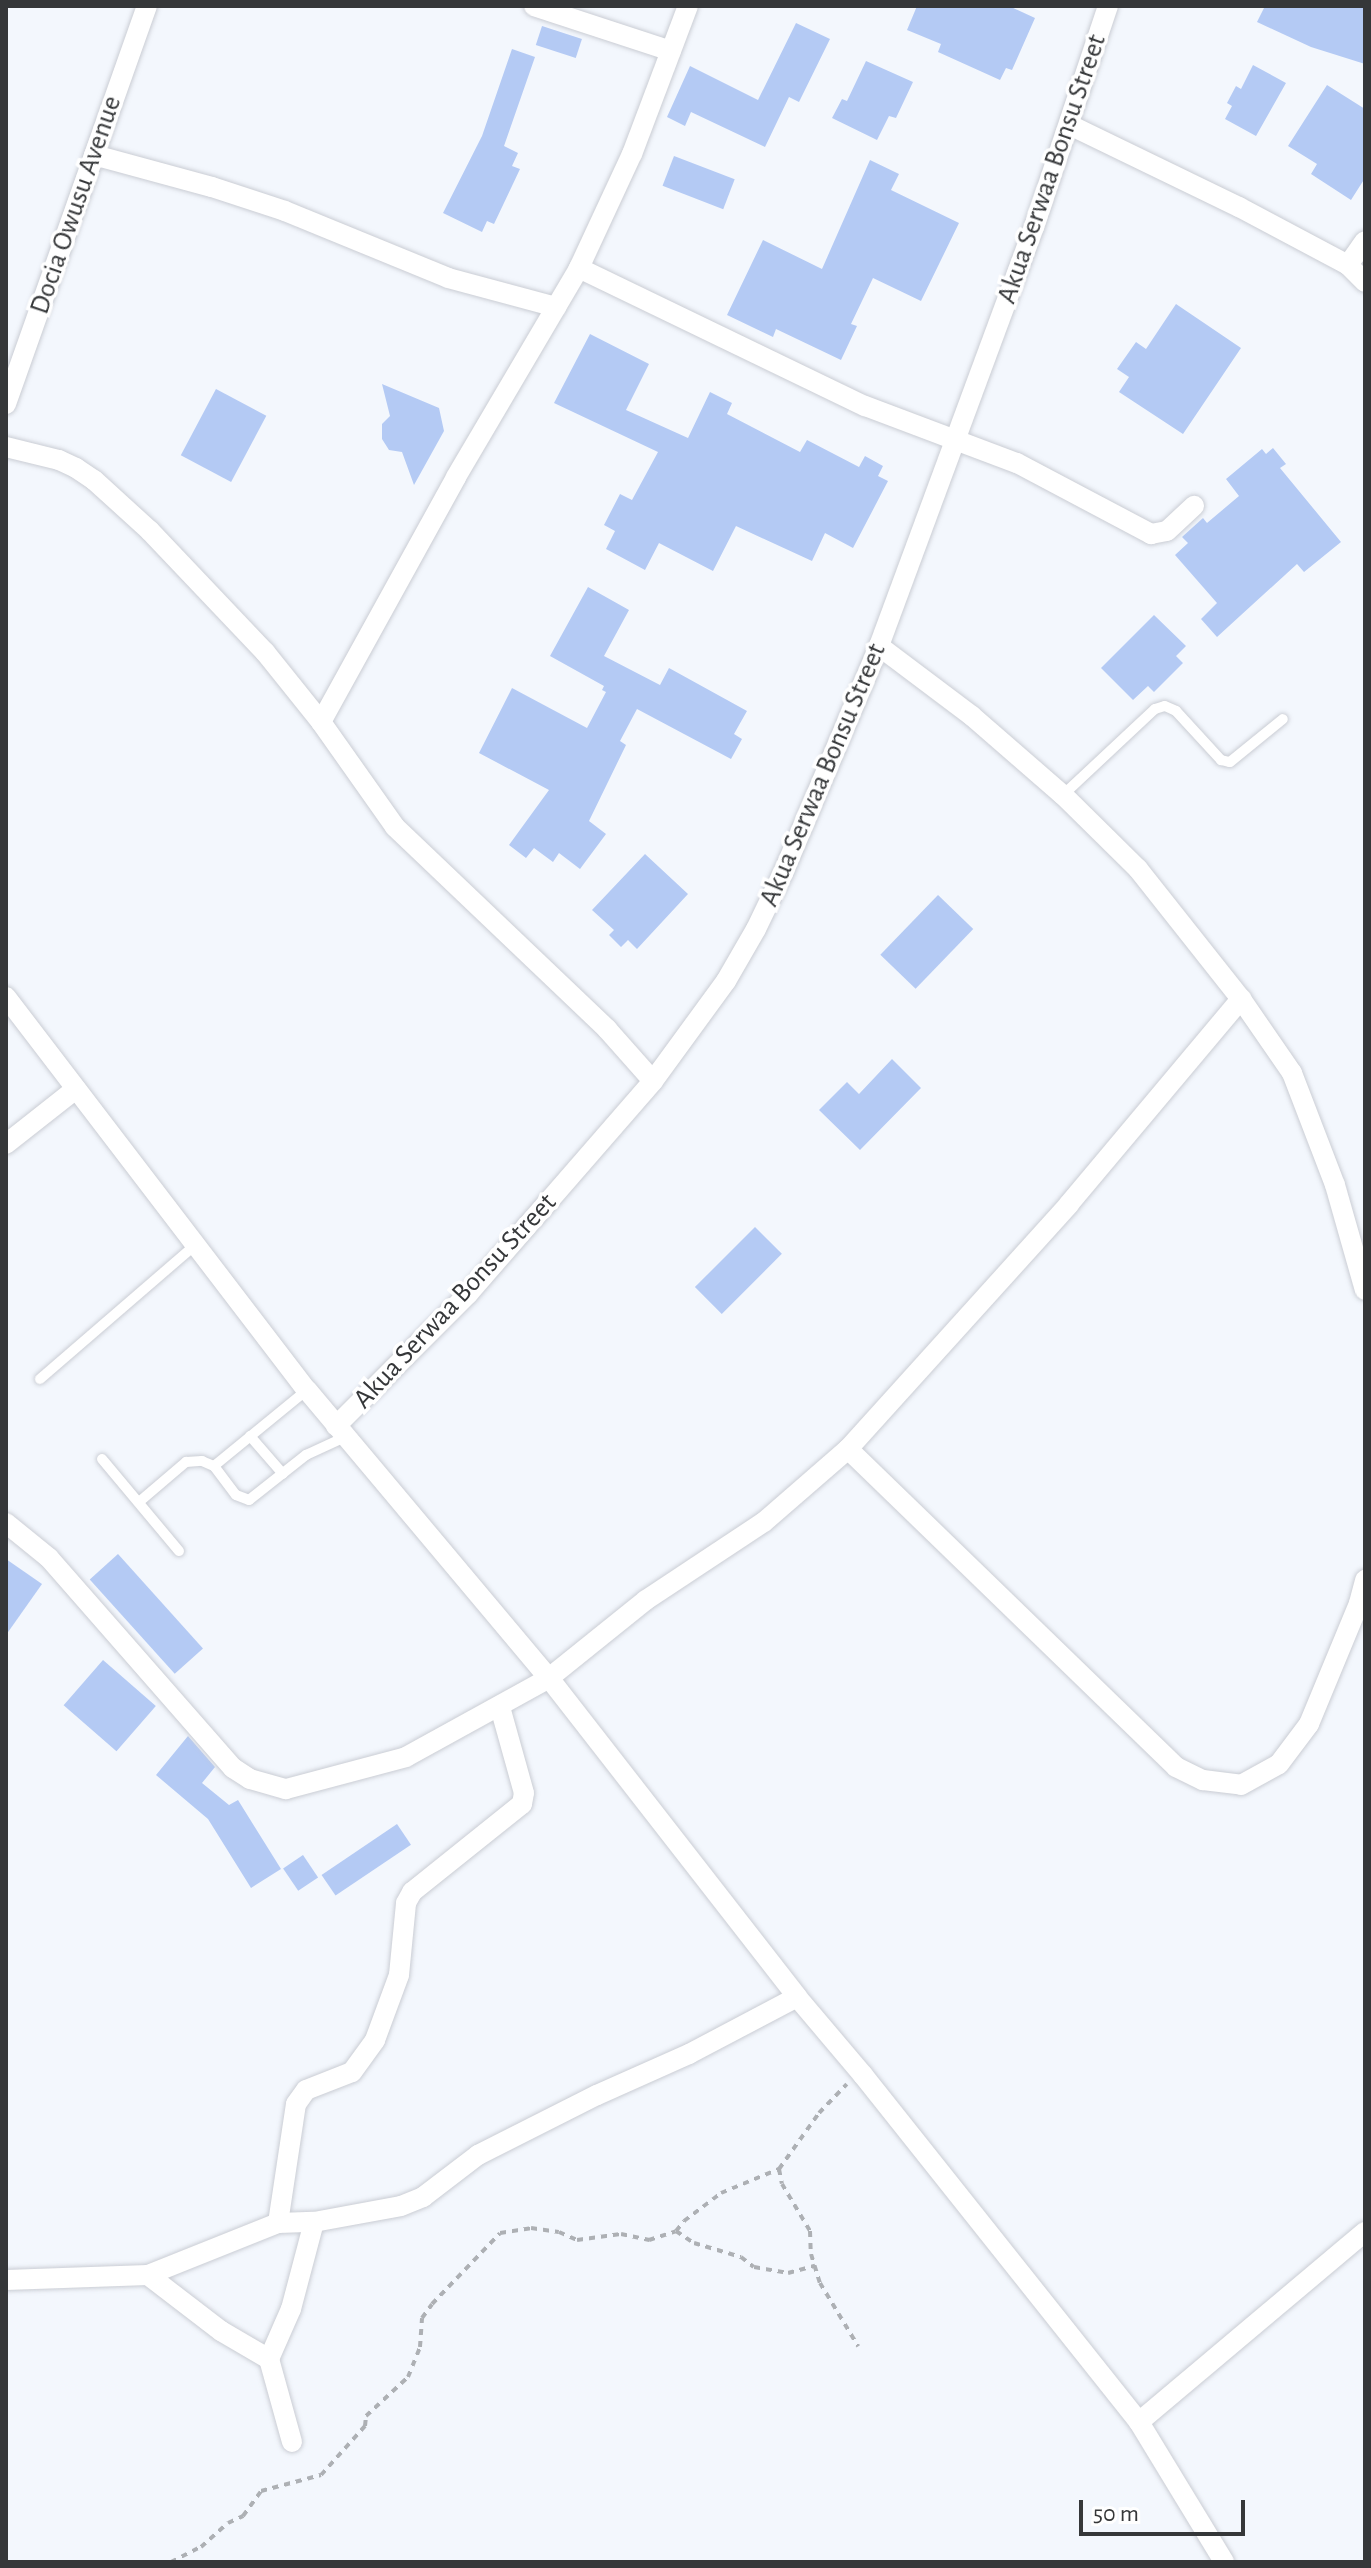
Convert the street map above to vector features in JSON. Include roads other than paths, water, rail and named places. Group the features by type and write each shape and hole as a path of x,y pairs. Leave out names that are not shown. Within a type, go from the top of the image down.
{"street":[{"name":"Docia Owusu Avenue","path":"6,404 147,6"},
{"path":"534,6 671,51"},
{"path":"321,722 456,477 579,268 632,154 688,6"},
{"name":"Akua Serwaa Bonsu Street","path":"340,1431 468,1294 653,1081 718,992 756,929 784,871 879,646 1070,125 1108,6"},
{"path":"1070,125 1226,200 1348,265 1365,282"},
{"path":"94,155 226,191 448,278 556,307"},
{"path":"1348,265 1365,241"},
{"path":"579,268 865,406 955,443 1017,463 1151,534 1167,531 1194,506"},
{"path":"6,447 59,460 94,480 218,601 265,652 321,722 395,827 607,1029 653,1081"},
{"path":"879,646 972,716 1063,795 1138,869 1241,999 1292,1073 1335,1185 1365,1290"},
{"path":"6,997 307,1390 549,1678 797,1997 863,2075 1139,2422 1224,2562"},
{"path":"6,1523 49,1558 233,1768 250,1779 286,1789 406,1757 549,1678 646,1600 764,1522 848,1449 1069,1204 1241,999"},
{"path":"6,1144 76,1089"},
{"path":"848,1449 1176,1767 1203,1780 1241,1785 1279,1764 1309,1724 1359,1603 1365,1580"},
{"path":"278,2223 296,2104 306,2090 352,2072 375,2040 399,1975 406,1903 412,1892 522,1804 524,1793 500,1707"},
{"path":"6,2280 148,2275 278,2223 314,2222 401,2206 423,2197 478,2155 597,2095 689,2054 797,1997"},
{"path":"292,2442 269,2359 291,2309 314,2222"},
{"path":"1139,2422 1365,2232"},
{"path":"148,2275 221,2331 269,2359"}],"lane":[{"path":"1063,795 1155,709 1165,706 1176,711 1221,760 1230,762 1283,719"},
{"path":"40,1379 195,1245"},
{"path":"214,1466 307,1390"},
{"path":"139,1502 186,1462 202,1461 214,1466 244,1500 257,1498 306,1455 340,1431"},
{"path":"250,1436 283,1474"},
{"path":"102,1459 179,1551"}]}
